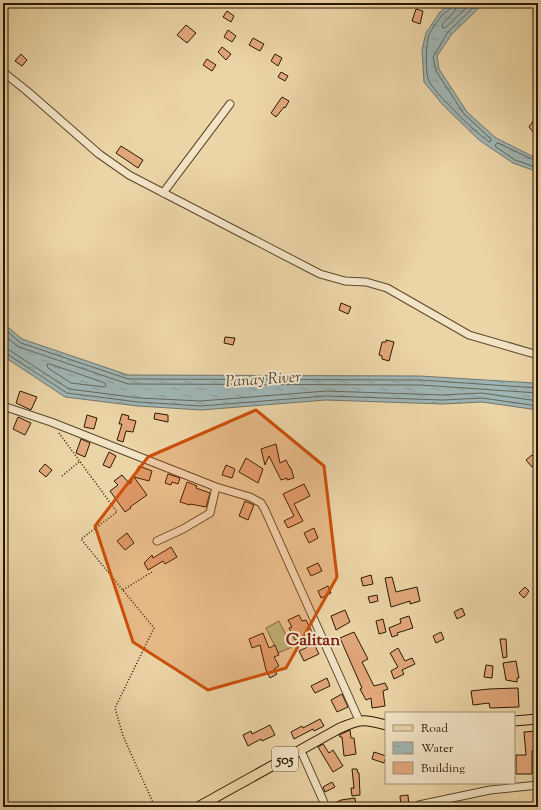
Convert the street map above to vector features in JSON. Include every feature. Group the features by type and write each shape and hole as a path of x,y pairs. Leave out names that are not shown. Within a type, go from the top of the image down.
{"main road":[{"path":"359,720 385,725"},
{"name":"505","path":"198,807 340,728 359,720"},
{"path":"515,721 538,720"}],"street":[{"path":"3,72 28,91 99,154 129,175 163,193 320,274 345,281 366,282 387,288 469,335 538,355"},
{"path":"163,193 230,104"},
{"path":"3,406 51,422 216,487 250,497 261,503 359,720"},
{"path":"157,541 210,514 216,487"},
{"path":"301,751 326,807"},
{"path":"418,807 419,805 490,790 538,785"}],"path":[{"path":"59,433 117,512 81,539 154,628 115,708 123,736 155,807"},
{"path":"62,476 80,462"},
{"path":"123,590 152,572"}],"highlighted area":[{"path":"256,410 324,466 337,577 286,668 208,690 133,642 95,526 148,457"}],"green space":[{"path":"279,621 292,647 278,653 266,628"}],"water":[{"path":"451,3 494,3 479,8 451,35 437,56 439,69 467,112 496,138 538,159 538,172 513,163 479,140 443,105 424,82 422,50 426,33 440,12"},
{"name":"Panay River","path":"3,323 22,339 128,375 420,376 534,383 538,384 538,410 482,402 443,404 326,400 201,410 138,406 65,397 3,356"}],"building":[{"path":"416,9 423,11 420,24 412,21"},
{"path":"227,11 234,16 231,22 223,17"},
{"path":"186,25 196,33 187,43 177,35"},
{"path":"228,30 236,36 232,42 224,37"},
{"path":"253,38 264,44 260,51 249,45"},
{"path":"222,47 231,54 226,60 218,52"},
{"path":"21,54 27,60 22,66 15,61"},
{"path":"275,54 282,58 278,66 271,61"},
{"path":"207,59 216,65 212,71 203,65"},
{"path":"281,72 288,76 285,81 278,77"},
{"path":"282,97 289,101 285,108 284,107 276,117 271,113"},
{"path":"538,114 538,130 535,134 529,127"},
{"path":"121,146 143,160 138,168 116,153"},
{"path":"341,303 351,307 348,314 339,310"},
{"path":"225,337 235,338 233,345 224,343"},
{"path":"386,340 394,342 389,361 382,359 382,356 379,355 382,342 386,342"},
{"path":"20,391 37,397 31,410 16,403"},
{"path":"155,413 168,415 168,422 154,419"},
{"path":"122,414 129,416 128,419 136,421 133,432 126,431 123,442 117,440 122,424 119,424"},
{"path":"87,415 97,418 94,429 84,427"},
{"path":"18,417 31,423 25,435 13,429"},
{"path":"81,439 90,443 85,457 76,453"},
{"path":"276,444 280,463 286,460 291,468 294,478 281,480 269,456 265,465 261,449"},
{"path":"109,452 116,456 110,468 103,465"},
{"path":"532,455 538,462 532,467 526,460"},
{"path":"246,458 263,469 258,483 239,472"},
{"path":"45,464 52,470 46,477 39,471"},
{"path":"226,465 235,469 232,478 222,475"},
{"path":"139,466 152,471 149,481 134,477 147,495 125,512 110,491 118,485 114,481 122,475 130,484"},
{"path":"168,474 180,478 178,484 172,482 171,485 165,483"},
{"path":"187,482 197,486 196,488 210,493 206,507 180,502"},
{"path":"304,484 310,496 294,504 303,521 288,528 284,521 294,516 283,494"},
{"path":"245,501 254,505 248,520 239,516"},
{"path":"314,528 318,538 309,543 304,533"},
{"path":"127,533 134,543 125,550 117,541"},
{"path":"171,547 177,557 165,564 163,561 148,570 144,563 152,555 153,558"},
{"path":"318,563 322,571 311,576 307,568"},
{"path":"371,575 373,584 363,586 361,578"},
{"path":"392,577 396,592 417,587 420,601 410,604 410,601 391,607 385,578"},
{"path":"328,586 331,593 321,598 318,591"},
{"path":"525,587 529,591 524,598 519,593"},
{"path":"377,595 378,601 370,603 368,597"},
{"path":"462,608 465,615 457,619 454,612"},
{"path":"345,610 350,622 336,630 331,616"},
{"path":"299,615 302,621 306,620 312,632 295,640 289,628 292,627 288,620"},
{"path":"409,616 413,628 397,633 398,635 392,637 389,628 401,623 400,619"},
{"path":"383,619 386,632 379,634 376,621"},
{"path":"354,632 368,659 362,662 374,686 385,683 388,689 383,691 385,706 372,708 371,698 366,700 360,689 362,688 340,638"},
{"path":"441,632 444,639 436,643 433,636"},
{"path":"263,633 269,648 275,645 279,655 274,657 279,666 274,669 277,674 270,678 266,670 260,645 252,648 249,639"},
{"path":"500,639 506,639 507,657 503,658"},
{"path":"314,644 319,654 304,661 299,651"},
{"path":"398,648 405,661 412,658 415,664 402,670 404,674 394,679 391,671 398,667 390,653"},
{"path":"516,661 519,678 517,678 517,682 506,680 503,663"},
{"path":"486,665 493,666 492,678 484,677"},
{"path":"327,678 330,686 315,693 311,686"},
{"path":"518,688 519,707 490,708 489,703 473,705 471,691"},
{"path":"342,694 348,707 337,712 331,700"},
{"path":"320,719 324,726 314,731 313,729 294,739 291,732 302,726 303,728"},
{"path":"270,725 275,735 262,741 261,739 248,746 243,735 251,731 252,734"},
{"path":"350,730 351,738 354,738 356,754 344,756 342,737 339,735"},
{"path":"538,731 538,751 532,751 532,774 516,774 516,755 526,755 524,732"},
{"path":"323,744 329,753 333,750 343,766 333,772 318,747"},
{"path":"374,752 385,756 384,763 372,759"},
{"path":"352,769 357,769 359,773 360,795 352,796 351,788 354,788"},
{"path":"332,782 335,787 325,792 323,787"},
{"path":"408,795 409,807 401,807 400,796"},
{"path":"355,798 356,805 331,807 331,805 341,800"}],"district":[{"name":"Calitan","path":"313,639"}]}
